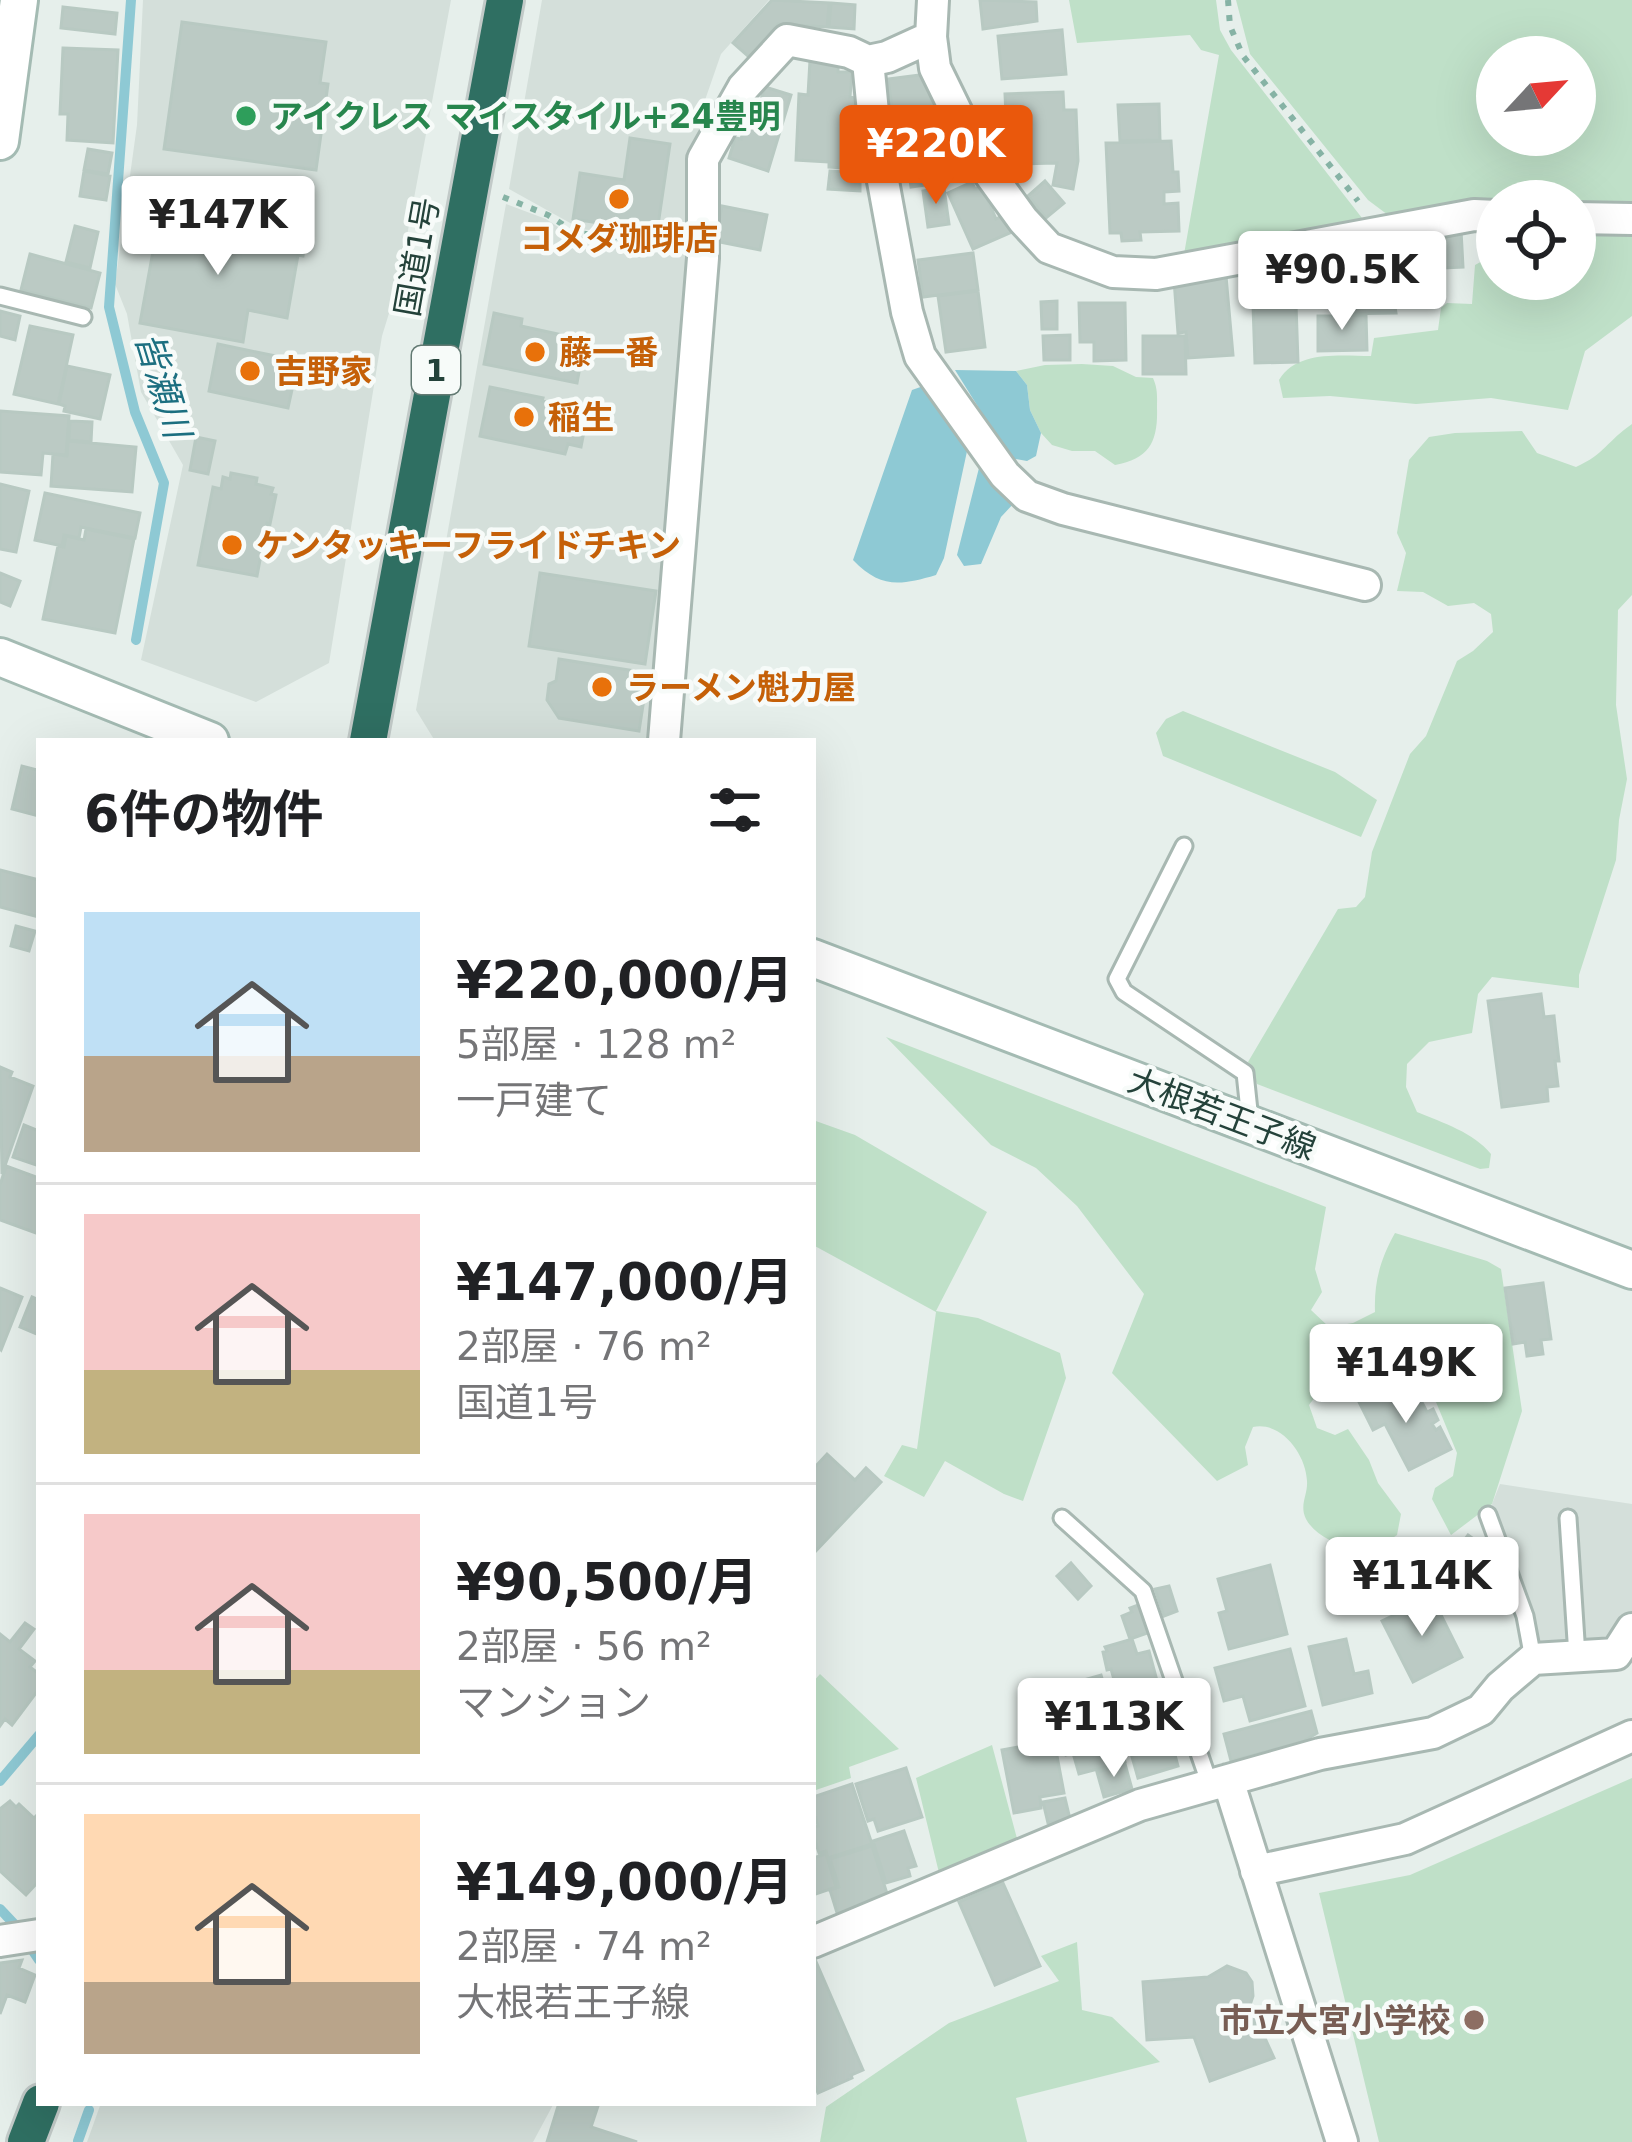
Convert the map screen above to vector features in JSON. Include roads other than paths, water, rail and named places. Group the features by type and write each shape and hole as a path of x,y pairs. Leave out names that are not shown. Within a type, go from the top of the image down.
{"highway":[{"name":"国道1号","path":"369,738 505,0"},
{"path":"26,2142 39,2106"}],"street":[{"path":"0,141 19,0"},
{"path":"933,0 935,68 981,162 1049,248 1113,272 1156,274 1476,215"},
{"path":"664,738 703,243 704,159 743,88 787,40 849,52 868,62 931,37"},
{"path":"868,62 876,143 907,312 920,356 1005,475 1027,496 1063,509 1365,585"},
{"path":"1596,218 1632,219"},
{"path":"0,657 202,738"},
{"name":"大根若王子線","path":"816,959 1632,1270"},
{"path":"816,1941 1140,1805 1320,1754 1432,1733 1481,1710 1533,1659 1627,1652"},
{"path":"1256,1871 1405,1839 1632,1736"},
{"path":"1219,1782 1256,1871 1342,2142"},
{"path":"0,1941 36,1935"}],"lane":[{"path":"0,296 83,317"},
{"path":"1184,846 1117,979 1124,992 1246,1073 1250,1124"},
{"path":"1488,1514 1526,1616 1533,1659"},
{"path":"1062,1518 1143,1592 1219,1782"},
{"path":"1568,1518 1577,1656"}],"water":[{"path":"955,370 1016,371 1027,385 1030,410 1041,433 1036,456 1027,461 1010,458"},
{"path":"929,384 969,442 944,558 936,575 911,581 881,580 853,560 912,390"},
{"path":"980,464 1015,502 1001,517 981,564 964,566 957,555"}],"waterway":[{"name":"皆瀬川","path":"131,0 109,307 135,412 164,483 136,640"},
{"name":"皆瀬川","path":"0,1781 36,1739"},
{"path":"0,1909 36,1956"},
{"path":"78,2141 89,2110"}],"place":[{"name":"アイクレス マイスタイル+24豊明","path":"246,116"},
{"name":"コメダ珈琲店","path":"619,199"},
{"name":"藤一番","path":"535,352"},
{"name":"吉野家","path":"250,371"},
{"name":"稲生","path":"524,417"},
{"name":"ケンタッキーフライドチキン","path":"232,545"},
{"name":"ラーメン魁力屋","path":"602,687"},
{"name":"市立大宮小学校","path":"1474,2020"}]}
